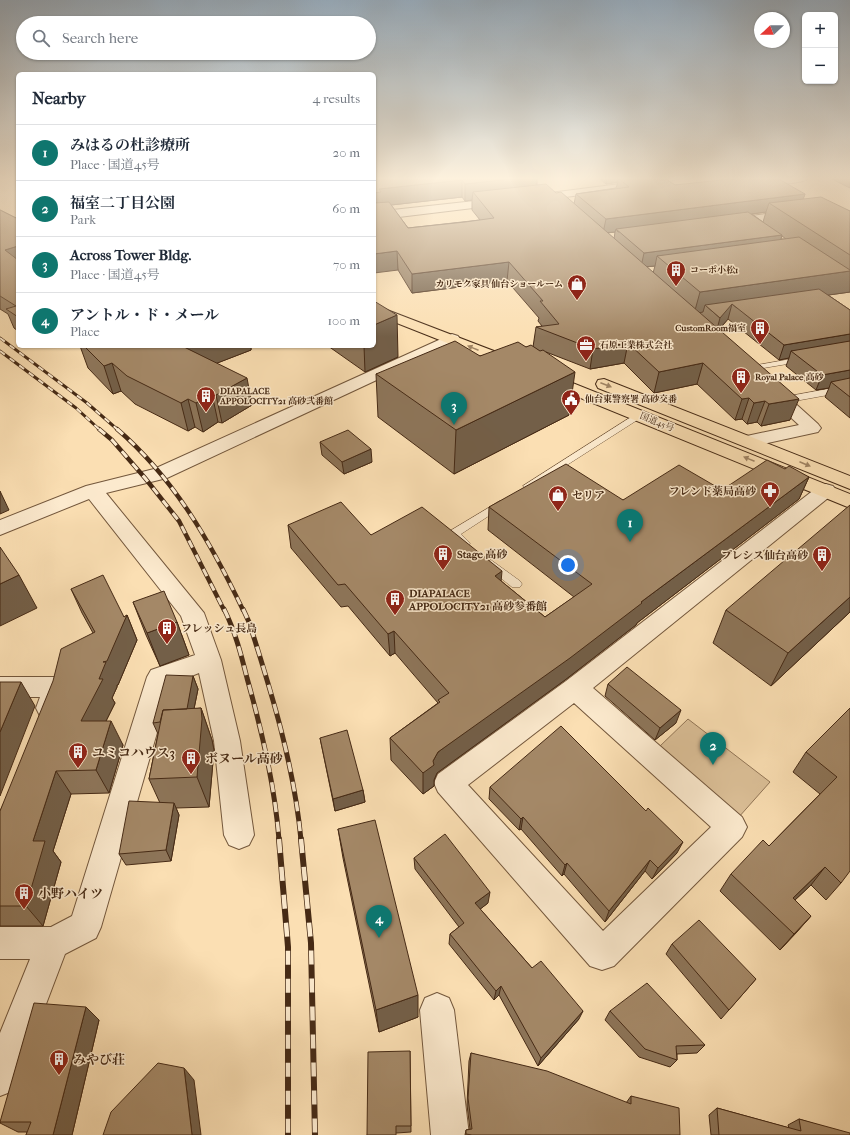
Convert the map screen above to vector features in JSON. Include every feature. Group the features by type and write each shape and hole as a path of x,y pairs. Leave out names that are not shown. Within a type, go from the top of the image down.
{"highway":[{"path":"376,295 524,353"},
{"name":"国道45号","path":"376,309 639,415 838,486"},
{"name":"国道45号","path":"546,362 749,441 838,486 850,501"}],"street":[{"path":"0,528 93,490 160,474 452,339"},
{"path":"734,359 812,428 749,441"},
{"path":"575,688 732,827 602,954 448,783 575,688 838,486"},
{"path":"93,490 192,612 209,660 227,742 239,835"},
{"path":"0,943 53,943 85,928 160,677 209,660"},
{"path":"0,686 57,687 41,730"},
{"path":"0,1078 53,943"},
{"path":"437,1010 450,1135"}],"lane":[{"path":"746,369 813,358"},
{"path":"782,401 850,388"},
{"path":"521,490 639,415"},
{"path":"473,549 454,534 508,499"},
{"path":"485,559 516,584"}],"shaded area":[{"path":"688,719 770,782 738,818 658,748"}],"building":[{"path":"0,231 16,231 16,247 5,250 16,258 16,306 0,296"},
{"path":"376,231 606,231 799,399 769,404 765,401 754,403 749,398 742,399 703,363 659,372 628,343 593,349 536,327 559,324 540,301 543,301 509,262 412,274 397,251 376,254"},
{"path":"618,231 776,231 782,235 644,253"},
{"path":"813,231 850,231 850,255"},
{"path":"799,237 850,271 700,292 657,256"},
{"path":"819,289 850,310 850,334 784,345 732,304 720,318 705,305"},
{"path":"376,302 397,315 376,324"},
{"path":"16,306 16,316 6,309"},
{"path":"455,341 480,356 518,342 526,347 531,345 540,351 543,350 575,372 456,430 376,374"},
{"path":"850,341 850,370 822,375 791,351"},
{"path":"86,348 186,348 247,378 216,395 212,394 196,403 188,399 181,403 127,376 112,363 104,366"},
{"path":"850,378 850,397 831,382"},
{"path":"348,430 371,449 342,462 320,442"},
{"path":"767,460 785,469 789,466 809,477 641,602 642,603 570,658 438,752 433,761 434,765 423,773 390,738 440,702 438,700 449,693 394,631 388,634 345,584 338,585 288,525 341,502 371,535 422,507 502,571 495,576 545,617 592,584 489,507 566,464 623,500 679,465 722,490"},
{"name":"プレシス仙台高砂","path":"850,505 850,597 788,653 726,610"},
{"path":"0,547 19,575 0,584"},
{"path":"103,575 124,617 127,615 107,661 103,662 106,662 99,679 103,679 81,721 111,721 96,770 56,771 33,841 45,841 26,906 0,906 0,811 53,681 61,649 95,632 71,589"},
{"path":"164,591 177,622 147,633 133,602"},
{"path":"627,667 681,710 660,728 608,684"},
{"path":"166,675 193,676 187,709 163,710 160,722 153,723"},
{"path":"0,682 21,682 0,732"},
{"path":"201,708 202,719 197,777 149,779 163,710"},
{"path":"850,708 850,871 841,883 825,867 793,898 811,916 794,934 731,874 763,840 769,846 837,777 806,752"},
{"path":"561,726 646,811 648,808 683,842 658,868 650,860 609,911 567,863 565,865 523,817 521,819 490,787"},
{"path":"347,730 363,790 333,799 320,738"},
{"path":"129,801 174,803 166,850 119,854"},
{"path":"375,820 418,995 376,1010 338,829"},
{"path":"445,834 490,892 475,903 532,968 541,961 583,1011 541,1058 501,986 496,991 450,934 464,923 414,858"},
{"path":"699,920 756,979 729,1010 672,944"},
{"path":"647,983 705,1045 676,1046 677,1060 645,1049 610,1011"},
{"path":"34,1003 86,1007 53,1135 26,1135 31,1122 0,1122"},
{"path":"410,1051 411,1126 396,1126 396,1135 367,1135 368,1052"},
{"path":"471,1053 547,1071 631,1104 631,1096 679,1108 680,1135 466,1134 466,1130 472,1129 468,1098"},
{"path":"158,1063 184,1068 192,1135 103,1135 111,1112"},
{"path":"717,1108 801,1131 799,1119 850,1133 850,1135 719,1135"}],"railway":[{"path":"0,338 87,403 118,430"},
{"path":"0,351 76,408 100,430"},
{"path":"99,429 112,440 145,478 179,521 224,610"},
{"path":"117,429 137,448 173,490 204,536 243,610"},
{"path":"224,609 240,651 263,738 271,779 279,840"},
{"path":"243,609 258,649 288,757 298,812 301,840"},
{"path":"279,839 288,947 288,1135"},
{"path":"301,839 311,943 315,1135"}],"place":[{"name":"コーポ小松1","path":"676,287"},
{"name":"カリモク家具 仙台ショールーム","path":"577,301"},
{"name":"CustomRoom福室","path":"760,345"},
{"name":"石原工業株式会社","path":"586,362"},
{"name":"Royal Palace 高砂","path":"741,394"},
{"name":"DIAPALACE APPOLOCITY21 高砂弐番館","path":"206,413"},
{"name":"仙台東警察署 高砂交番","path":"571,416"},
{"name":"Across Tower Bldg.","path":"454,425"},
{"name":"フレンド薬局高砂","path":"770,508"},
{"name":"セリア","path":"558,512"},
{"name":"みはるの杜診療所","path":"630,542"},
{"name":"Stage 高砂","path":"443,571"},
{"name":"プレシス仙台高砂","path":"822,572"},
{"name":"DIAPALACE APPOLOCITY21 高砂参番館","path":"395,616"},
{"name":"フレッシュ長島","path":"167,645"},
{"name":"福室二丁目公園","path":"713,765"},
{"name":"ユミコハウス3","path":"78,769"},
{"name":"ボヌール高砂","path":"191,775"},
{"name":"小野ハイツ","path":"24,910"},
{"name":"アントル・ド・メール","path":"379,938"},
{"name":"みやび荘","path":"59,1076"}]}
